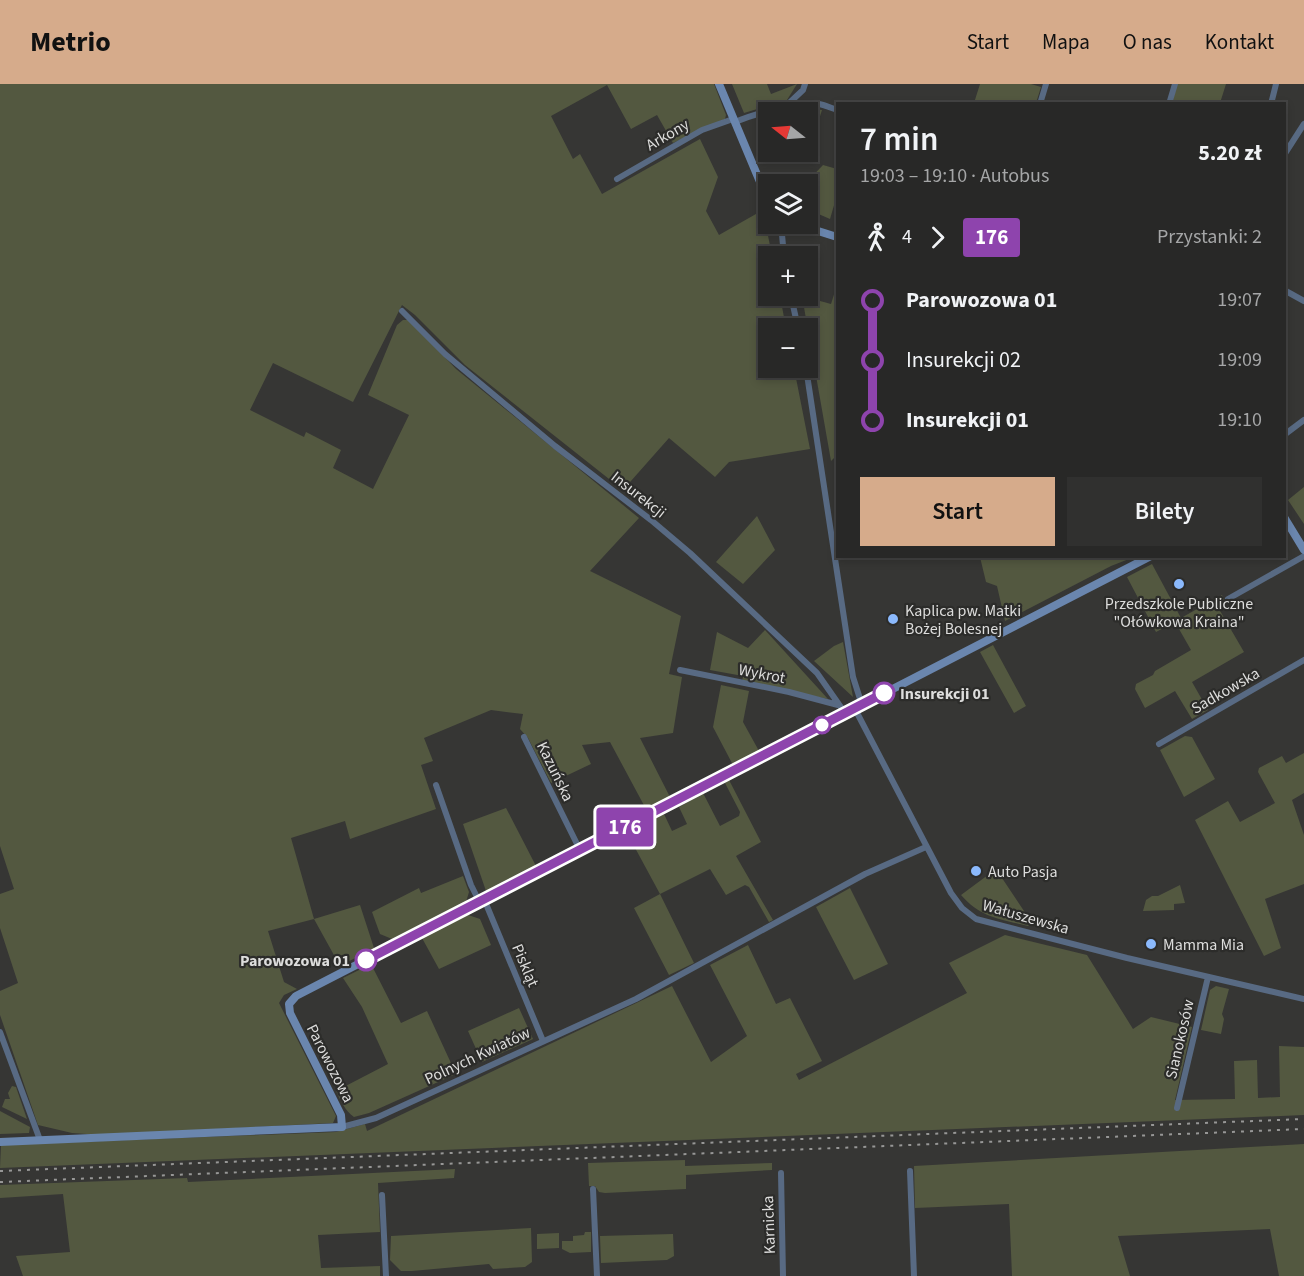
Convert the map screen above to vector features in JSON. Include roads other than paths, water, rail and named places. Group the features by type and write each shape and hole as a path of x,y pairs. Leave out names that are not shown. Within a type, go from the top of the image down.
{"street":[{"path":"719,84 758,177"},
{"path":"791,102 803,90 805,84"},
{"path":"1041,102 1046,84"},
{"path":"1170,102 1175,84"},
{"path":"1271,102 1276,84"},
{"name":"Arkony","path":"818,104 836,110"},
{"name":"Arkony","path":"617,179 702,130 758,114"},
{"path":"1286,152 1304,124"},
{"path":"818,231 836,237"},
{"path":"1286,291 1304,301"},
{"name":"Insurekcji","path":"402,311 445,354 690,554 790,647 816,674 844,713"},
{"name":"Wałuszewska","path":"808,378 858,707 926,847 951,893 962,908 976,919 1304,999"},
{"path":"1286,434 1304,420"},
{"path":"1286,520 1304,550"},
{"path":"1228,599 1304,556"},
{"path":"481,900 1147,558"},
{"name":"Sadkowska","path":"1159,744 1304,660"},
{"name":"Wykrot","path":"680,670 789,692 839,705"},
{"name":"Kazuńska","path":"524,737 580,850"},
{"name":"Piskląt","path":"436,785 471,885 481,900 543,1041"},
{"name":"Polnych Kwiatów","path":"0,1142 342,1127 376,1118 636,999 865,874 926,847"},
{"name":"Parowozowa","path":"342,1127 341,1115 290,1013 289,1004 296,996 481,900"},
{"name":"Sianokosów","path":"1177,1108 1208,977"},
{"path":"0,1032 40,1140"},
{"path":"910,1171 914,1276"},
{"name":"Karnicka","path":"781,1173 783,1276"},
{"path":"593,1189 597,1276"},
{"path":"382,1195 386,1276"}],"railway":[{"path":"0,1171 1304,1119"},
{"path":"0,1182 1304,1129"}],"place":[{"name":"Przedszkole Publiczne \"Ołówkowa Kraina\"","path":"1179,584"},
{"name":"Kaplica pw. Matki Bożej Bolesnej","path":"893,619"},
{"name":"Insurekcji 01","path":"884,693"},
{"name":"Auto Pasja","path":"976,871"},
{"name":"Mamma Mia","path":"1151,944"},
{"name":"Parowozowa 01","path":"366,960"}]}
